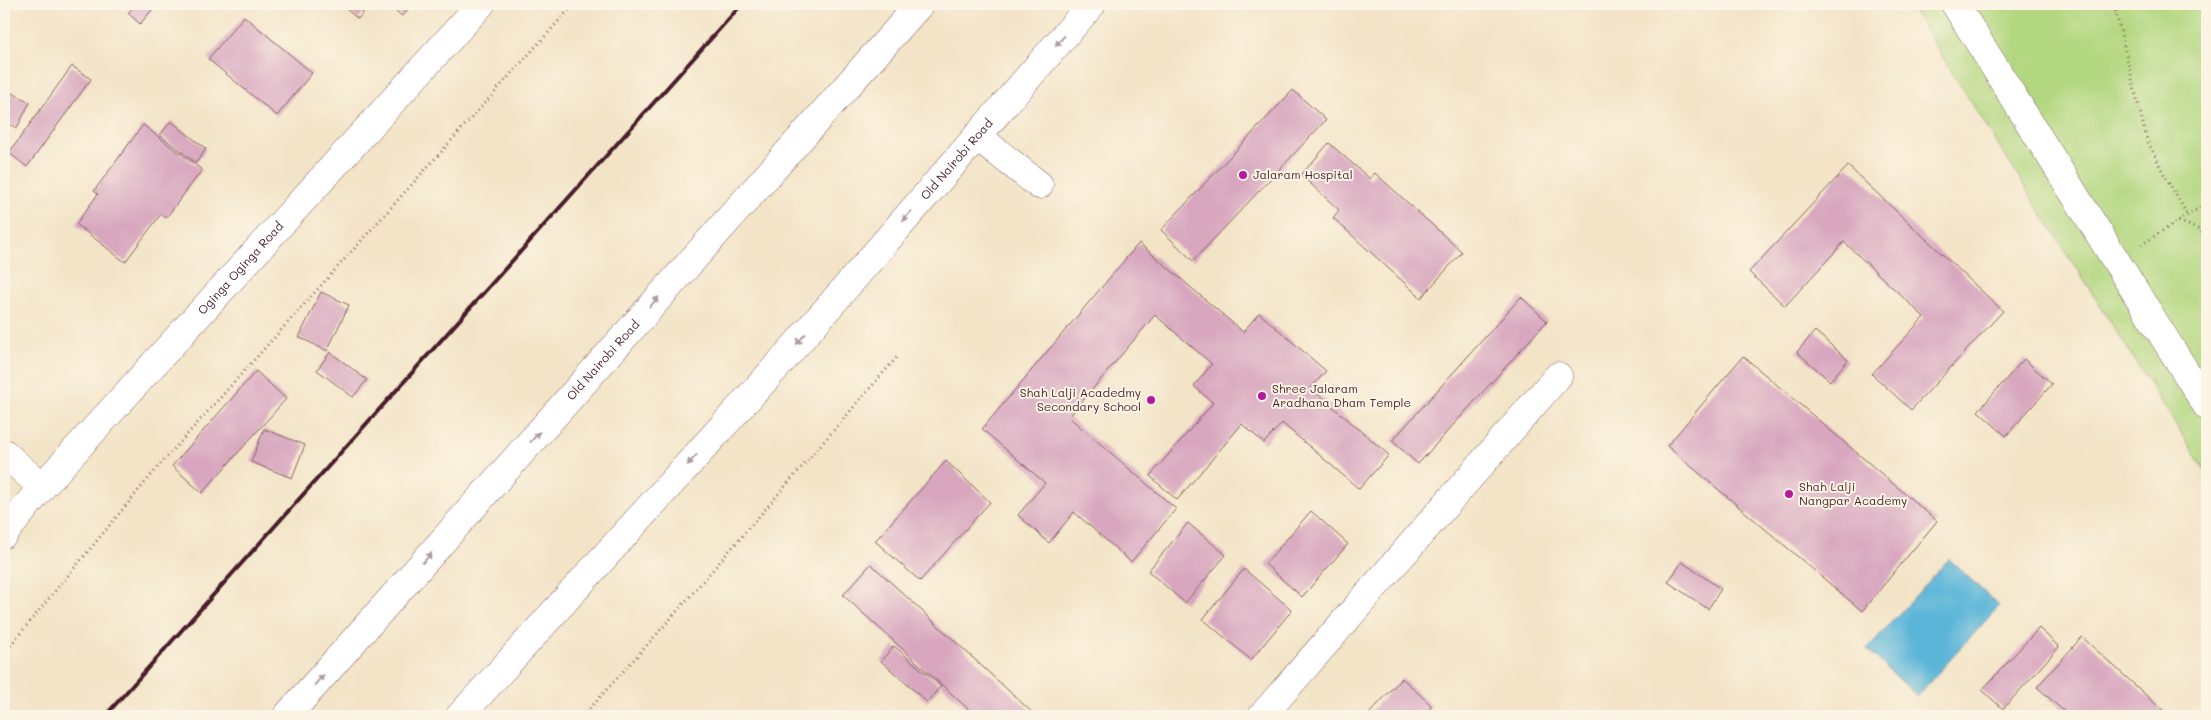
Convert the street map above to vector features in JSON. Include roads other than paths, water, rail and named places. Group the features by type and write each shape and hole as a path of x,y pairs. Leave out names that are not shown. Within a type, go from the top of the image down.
{"main road":[{"name":"Oginga Oginga Road","path":"4,534 42,487 481,4"},
{"name":"Old Nairobi Road","path":"287,716 920,4"},
{"name":"Old Nairobi Road","path":"460,716 780,362 1092,4"},
{"path":"1955,4 2207,406"},
{"path":"977,136 1039,185"},
{"path":"1262,716 1558,376"},
{"path":"4,453 42,487"}],"water":[{"path":"1949,559 1999,606 1917,696 1867,649"}],"railway":[{"path":"105,716 742,4"}],"place":[{"name":"Jalaram Hospital","path":"1243,175"},
{"name":"Shree Jalaram Aradhana Dham Temple","path":"1262,396"},
{"name":"Shah Lalji Acadedmy Secondary School","path":"1151,400"},
{"name":"Shah Lalji Nangpar Academy","path":"1789,494"}]}
